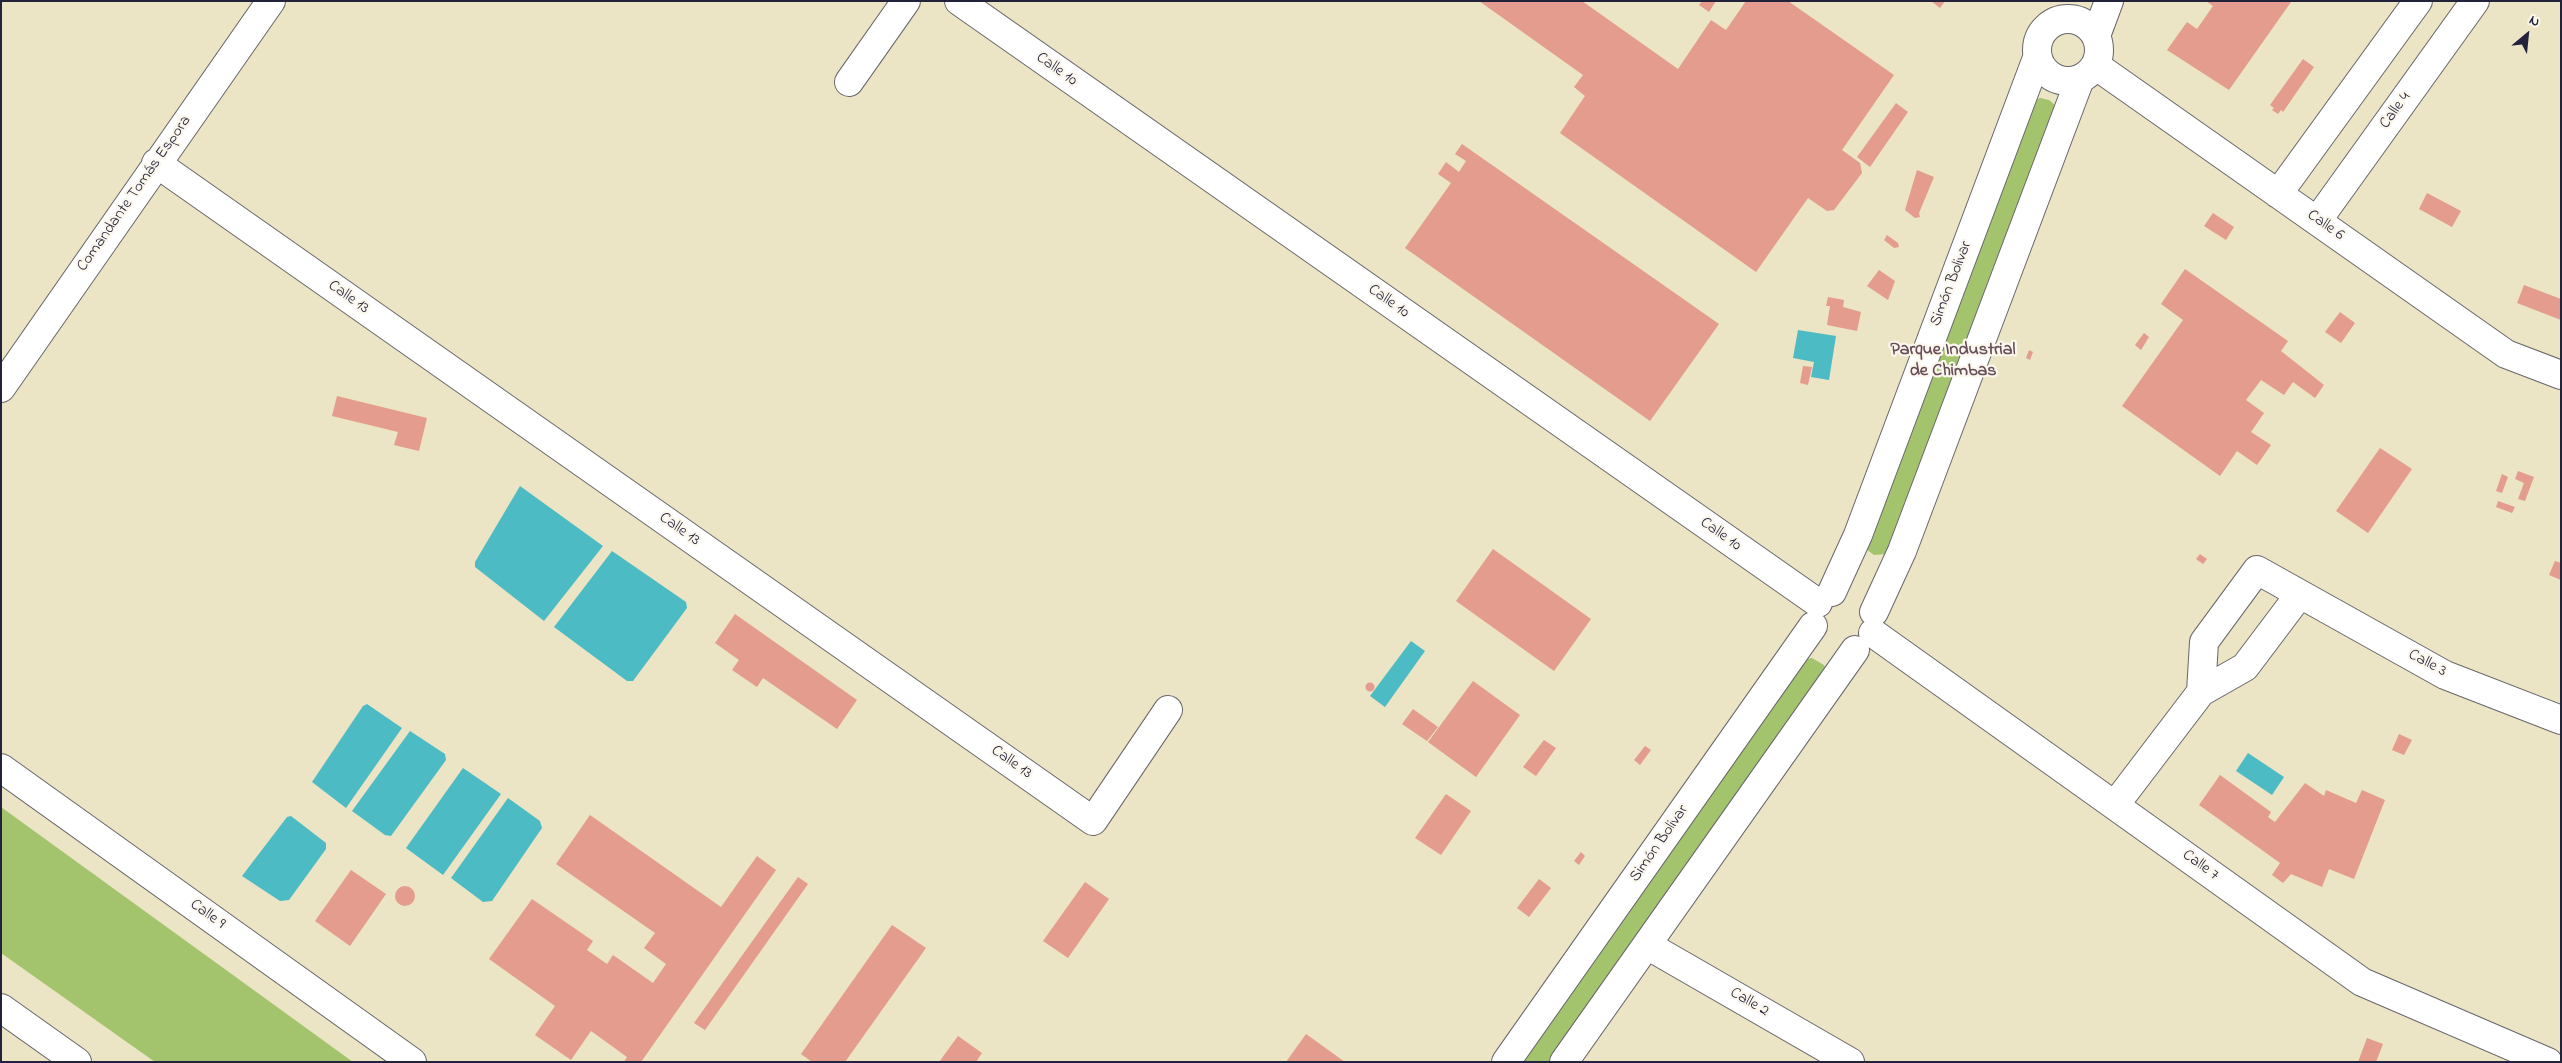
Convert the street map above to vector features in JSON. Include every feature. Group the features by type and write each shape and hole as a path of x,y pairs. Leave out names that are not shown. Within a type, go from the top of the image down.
{"street":[{"name":"Comandante Tomás Espora","path":"1,388 156,163 271,1"},
{"path":"849,82 905,1"},
{"name":"Calle 10","path":"959,1 1821,607"},
{"path":"2096,36 2109,1"},
{"path":"2278,194 2418,1"},
{"name":"Calle 4","path":"2317,221 2475,1"},
{"path":"1564,1062 1868,632 1902,551 2088,72 2099,51 2096,36 2091,28 2076,19 2067,18 2055,12 2037,42 2038,58 2047,73 2062,81 2088,72"},
{"name":"Simón Bolivar","path":"1506,1062 1821,607 1858,535 2038,58"},
{"name":"Calle 6","path":"2088,72 2278,194 2506,354 2561,375"},
{"name":"Calle 13","path":"156,163 1094,821 1168,710"},
{"name":"Calle 3","path":"2201,692 2204,642 2258,570 2445,675 2561,720"},
{"path":"1847,590 1862,595 1868,632 1844,652 1824,645 1817,636 1821,607 1847,590"},
{"path":"2115,806 2201,692 2245,667 2300,594"},
{"name":"Calle 7","path":"1868,632 2362,982 2548,1062"},
{"name":"Calle 9","path":"1,768 412,1062"},
{"name":"Calle 2","path":"1648,945 1850,1062"},
{"path":"1,1008 78,1062"}],"green space":[{"path":"2040,98 2049,100 2056,106 1887,554 1874,555 1866,549 2033,101"},
{"path":"1812,658 1824,665 1827,674 1552,1062 1517,1062 1806,659"},
{"path":"1,807 353,1062 155,1062 1,953"}],"water":[{"path":"1798,330 1836,336 1829,380 1811,377 1814,362 1793,358"},
{"path":"520,486 603,546 544,621 475,567 475,562"},
{"path":"612,551 686,602 687,608 633,681 627,681 554,627"},
{"path":"1411,641 1425,651 1385,707 1370,696"},
{"path":"367,704 402,728 346,808 312,782 363,706"},
{"path":"410,731 445,754 446,760 391,836 385,835 352,811"},
{"path":"2248,753 2284,777 2272,795 2236,771"},
{"path":"463,768 501,794 443,875 406,848"},
{"path":"508,798 540,821 542,828 492,901 483,902 451,878"},
{"path":"291,816 326,843 326,849 289,900 280,901 242,876 287,817"}],"building":[{"path":"1479,1 1582,1 1678,69 1711,20 1726,30 1746,1 1788,1 1894,75 1842,150 1860,163 1862,173 1834,210 1827,211 1808,198 1756,272 1560,133 1585,96 1574,87 1583,75"},
{"path":"1702,1 1716,1 1709,12 1699,5"},
{"path":"1931,1 1945,1 1940,8"},
{"path":"2206,1 2291,2 2229,90 2167,50 2187,22 2197,29 2213,6"},
{"path":"2303,59 2314,67 2283,112 2281,110 2278,114 2272,110 2274,108 2270,105"},
{"path":"1896,103 1908,112 1870,167 1857,157"},
{"path":"1462,144 1719,324 1650,421 1405,248 1451,183 1438,174 1446,162 1459,172 1466,161 1455,154"},
{"path":"1917,170 1934,177 1919,213 1920,217 1915,218 1905,210"},
{"path":"2427,193 2461,211 2452,227 2419,209"},
{"path":"2213,213 2234,227 2226,240 2204,226"},
{"path":"1887,235 1898,243 1899,247 1894,248 1884,240"},
{"path":"2185,269 2288,341 2281,351 2324,385 2315,398 2293,382 2284,395 2261,380 2246,400 2264,413 2251,432 2271,445 2257,465 2237,451 2220,476 2122,406 2183,320 2161,304"},
{"path":"1879,270 1895,281 1888,300 1867,286"},
{"path":"2524,285 2561,299 2561,320 2517,303"},
{"path":"1828,297 1844,300 1843,307 1861,312 1857,331 1827,325 1830,306 1826,306"},
{"path":"2340,312 2355,323 2341,343 2325,332"},
{"path":"2144,333 2149,337 2141,350 2135,345"},
{"path":"2029,350 2033,352 2030,360 2026,358"},
{"path":"1803,366 1812,367 1808,385 1800,383"},
{"path":"337,396 427,418 419,451 394,445 398,432 332,416"},
{"path":"2380,448 2412,469 2368,533 2336,511"},
{"path":"2518,471 2534,477 2525,501 2518,499 2524,483 2515,479"},
{"path":"2502,474 2508,477 2502,493 2496,491"},
{"path":"2498,501 2515,507 2512,513 2496,507"},
{"path":"1493,549 1591,619 1554,671 1456,601"},
{"path":"2200,554 2207,559 2203,564 2196,559"},
{"path":"2555,561 2561,563 2561,580 2549,575"},
{"path":"735,614 857,700 837,729 763,678 757,687 732,670 739,660 715,643"},
{"path":"1473,681 1520,715 1476,777 1428,742"},
{"path":"1370,682 1375,687 1370,692 1365,687"},
{"path":"1413,709 1438,727 1427,741 1402,724"},
{"path":"2399,734 2412,740 2404,755 2392,750"},
{"path":"1544,740 1556,748 1536,776 1523,767"},
{"path":"1645,746 1651,750 1640,765 1634,760"},
{"path":"2220,775 2271,812 2268,817 2275,822 2305,783 2324,796 2326,790 2356,803 2362,790 2385,800 2354,879 2329,869 2322,887 2291,874 2283,883 2272,875 2280,863 2199,805"},
{"path":"1446,794 1471,811 1441,855 1415,838"},
{"path":"590,815 721,907 757,856 776,870 641,1062 624,1062 627,1057 591,1031 571,1060 535,1035 555,1006 489,959 532,899 593,941 587,950 607,964 613,955 653,983 666,964 644,948 655,933 556,864"},
{"path":"1581,852 1585,856 1579,865 1574,861"},
{"path":"351,870 386,894 350,946 315,921"},
{"path":"798,877 808,884 705,1030 694,1023"},
{"path":"1539,879 1551,888 1529,917 1517,908"},
{"path":"1085,882 1109,899 1068,958 1043,941"},
{"path":"405,886 412,889 415,896 412,903 405,906 398,903 395,896 398,889"},
{"path":"892,925 926,948 845,1062 812,1062 801,1054"},
{"path":"1306,1034 1345,1062 1286,1062"},
{"path":"958,1036 982,1053 976,1062 939,1062"},
{"path":"2367,1038 2383,1044 2376,1062 2358,1062"}],"district":[{"name":"Parque Industrial de Chimbas","path":"1953,361"}]}
